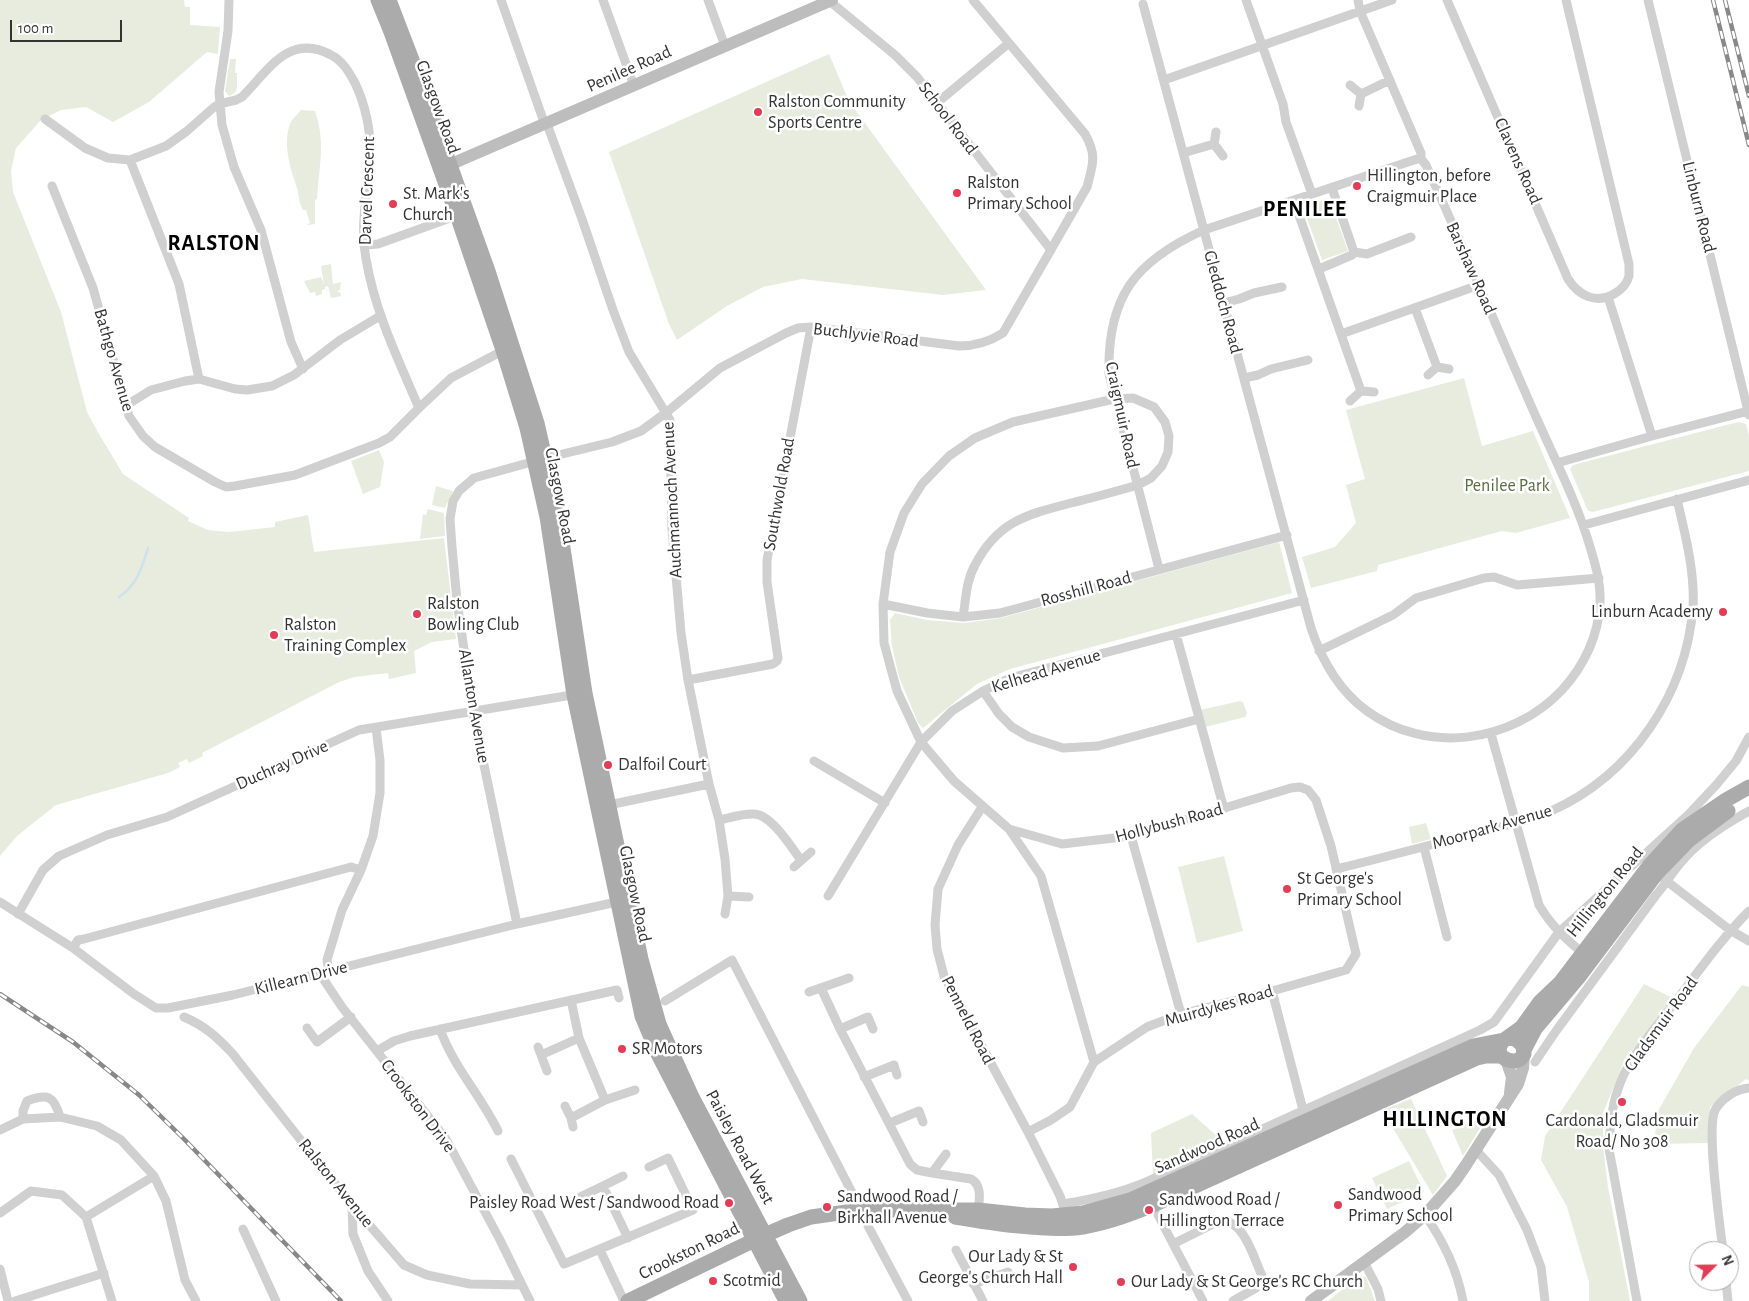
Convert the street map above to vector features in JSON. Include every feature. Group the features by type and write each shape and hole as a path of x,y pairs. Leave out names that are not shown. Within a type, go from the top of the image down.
{"main road":[{"name":"Glasgow Road","path":"378,0 445,167 483,273 529,414 540,459 558,515 580,694 623,900 654,1008"},
{"name":"Glasgow Road","path":"389,0 445,167"},
{"name":"Hillington Road","path":"1658,874 1682,830 1749,787"},
{"name":"Hillington Road","path":"1505,1039 1522,1027 1540,1002 1586,956 1689,840 1731,809 1749,799"},
{"name":"Hillington Road","path":"1528,1056 1535,1029 1578,978 1586,956"},
{"name":"Paisley Road West","path":"654,1008 665,1040 670,1065 759,1238 786,1301"},
{"path":"1513,1038 1519,1041 1528,1056 1512,1061 1504,1058 1499,1049 1505,1039 1513,1038"},
{"name":"Sandwood Road","path":"759,1238 811,1217 861,1210 910,1209 978,1215 1043,1227 1066,1216 1102,1208 1152,1192 1474,1046 1505,1039"},
{"name":"Sandwood Road","path":"1066,1216 1100,1223 1152,1206 1477,1058 1486,1056 1504,1058"},
{"name":"Paisley Road West","path":"759,1238 800,1301"},
{"name":"Crookston Road","path":"628,1301 759,1238"}],"street":[{"path":"229,0 228,31 219,92 222,126 229,153 261,230 291,342 303,369"},
{"name":"Auchmannoch Avenue","path":"501,0 582,218 629,352 667,412 670,420 675,578 688,680 709,784 719,820 728,880 728,896 724,914"},
{"path":"603,0 634,86"},
{"path":"708,0 725,46"},
{"name":"Penilee Road","path":"445,167 725,46 814,4 832,0"},
{"name":"School Road","path":"832,0 833,4 895,55 917,76 1051,250"},
{"name":"Buchlyvie Road","path":"540,459 612,442 642,431 720,368 798,328 811,327 960,346 972,346 990,341 1003,333 1087,187 1094,162 1092,146 1085,134 973,0"},
{"path":"1246,0 1283,104 1286,122 1312,194"},
{"name":"Barshaw Road","path":"1358,0 1360,11 1421,153 1421,159 1426,165 1584,525 1599,578 1600,603 1596,630 1587,654 1575,676 1556,697 1538,712 1491,734"},
{"path":"1164,80 1392,0"},
{"name":"Clavens Road","path":"1447,0 1568,279 1584,295 1595,299 1608,298"},
{"path":"1566,0 1629,264 1628,277 1621,290 1608,298 1652,436"},
{"name":"Linburn Road","path":"1648,0 1749,413"},
{"name":"Gleddoch Road","path":"1143,4 1319,652 1327,667 1355,701 1368,712 1395,727 1416,734 1451,740 1491,734"},
{"path":"938,102 1009,42"},
{"name":"Darvel Crescent","path":"219,104 242,97 279,58 292,50 315,48 335,57 349,72 359,92 368,126 370,152 364,210 366,260 380,316 419,408"},
{"path":"1361,94 1390,80"},
{"path":"1350,85 1361,94"},
{"path":"1359,106 1361,94"},
{"path":"45,119 85,148 108,158 130,160 166,146 219,104"},
{"path":"1216,132 1214,144 1223,156"},
{"path":"1183,153 1214,144"},
{"name":"Craigmuir Road","path":"1159,569 1109,374 1108,349 1112,321 1120,300 1130,284 1160,254 1177,242 1204,230 1421,159"},
{"path":"130,160 179,284 199,380"},
{"name":"Bathgo Avenue","path":"52,186 93,288 125,406 134,424 155,447 226,487 295,476 380,443 390,437 419,408"},
{"path":"1332,188 1354,252"},
{"path":"1294,200 1361,391"},
{"path":"364,245 378,244 462,213"},
{"path":"1354,252 1367,254 1411,237"},
{"path":"1319,269 1352,256 1354,252"},
{"path":"1340,334 1479,285"},
{"path":"1224,303 1254,293 1282,287"},
{"path":"1415,308 1437,367"},
{"path":"125,406 151,390 185,381 199,380 235,388 260,388 284,382 340,340 380,316"},
{"name":"Southwold Road","path":"688,680 773,664 777,661 767,582 767,560 811,327"},
{"path":"419,408 451,378 508,348"},
{"path":"1244,378 1308,360"},
{"path":"1437,367 1449,369"},
{"path":"1428,375 1437,367"},
{"path":"1350,401 1361,391 1374,392"},
{"name":"Hollybush Road","path":"1138,485 1151,478 1162,466 1168,452 1169,436 1164,422 1154,407 1133,398 1114,398 1013,422 975,438 950,456 922,484 904,513 890,552 883,604 884,643 897,692 921,742 954,781 1009,829 1062,844 1131,836 1291,788 1300,787 1308,790 1316,800 1336,869"},
{"path":"1557,463 1652,436 1749,413"},
{"name":"Allanton Avenue","path":"517,924 473,712 457,601 450,519 453,501 459,491 474,478 540,459"},
{"path":"1584,525 1749,480"},
{"path":"963,617 968,584 975,565 987,546 1003,529 1034,512 1138,485"},
{"name":"Moorpark Avenue","path":"1336,869 1516,823 1551,812 1596,784 1613,771 1632,752 1661,712 1688,647 1693,606 1692,570 1677,499"},
{"name":"Rosshill Road","path":"883,604 927,613 963,617 1000,612 1287,535"},
{"path":"1319,652 1393,615 1416,598 1484,578 1494,577 1518,585 1599,578"},
{"name":"Kelhead Avenue","path":"828,896 921,742 952,711 983,691 1010,678 1304,600"},
{"path":"1176,634 1224,809"},
{"path":"983,691 999,714 1012,727 1029,737 1063,748 1098,746 1199,719"},
{"name":"Duchray Drive","path":"18,914 43,870 59,856 107,836 167,817 359,730 580,694"},
{"path":"324,973 342,910 361,870 373,836 380,793 380,760 376,728"},
{"path":"1491,734 1539,905 1558,932 1586,956"},
{"path":"1558,932 1689,814 1736,760 1749,737"},
{"path":"814,760 885,803"},
{"path":"603,806 709,784"},
{"name":"Penneld Road","path":"982,807 958,846 938,889 935,925 938,949 944,976 1028,1132 1066,1216"},
{"path":"1658,874 1683,860 1709,837 1749,811"},
{"path":"719,820 757,814 773,825 797,863 811,852"},
{"path":"1009,829 1041,876 1094,1062"},
{"path":"1131,836 1181,1014"},
{"path":"1424,847 1447,936"},
{"path":"73,948 78,940 351,867 361,870"},
{"name":"Muirdykes Road","path":"1028,1132 1070,1107 1094,1062 1147,1027 1181,1014 1346,970 1356,954 1336,869"},
{"path":"1658,874 1730,930 1749,941"},
{"path":"1311,1301 1425,1215 1455,1181 1518,1084 1528,1056 1556,1030 1656,894 1658,874"},
{"path":"728,896 749,897"},
{"name":"Killearn Drive","path":"0,902 73,948 134,994 156,1008 168,1008 233,995 517,924 623,900"},
{"name":"Gladsmuir Road","path":"1637,1301 1609,1149 1612,1110 1618,1088 1626,1070 1650,1036 1730,930 1749,911"},
{"name":"Sandwood Road","path":"1066,1216 1100,1198 1136,1186 1494,1022 1558,932"},
{"path":"654,1008 732,960 861,1210"},
{"name":"Crookston Drive","path":"324,973 342,1007 446,1139 530,1301"},
{"path":"809,992 849,978"},
{"path":"821,988 864,1077 910,1164 917,1170 971,1179 977,1182 980,1190 978,1215"},
{"path":"377,1052 394,1041 440,1029 618,990 620,998"},
{"path":"1272,991 1303,1110"},
{"path":"571,1000 579,1038 605,1100"},
{"name":"Ralston Avenue","path":"184,1017 196,1022 215,1035 232,1053 352,1205 404,1265 427,1275 470,1284 522,1285"},
{"path":"307,1028 317,1042 351,1017"},
{"path":"840,1029 868,1017 873,1029"},
{"path":"1547,1026 1556,1030"},
{"path":"440,1029 446,1046 495,1115 498,1131"},
{"path":"547,1071 539,1051 579,1038"},
{"path":"1504,1058 1512,1077 1510,1096"},
{"path":"864,1077 894,1065 897,1075"},
{"path":"1722,1241 1712,1144 1712,1123 1715,1110 1724,1099 1734,1092 1749,1088"},
{"path":"571,1118 605,1100 635,1090"},
{"path":"24,1119 23,1111 28,1101 38,1097 48,1097 56,1102 60,1117"},
{"path":"565,1106 573,1127"},
{"path":"890,1123 918,1111 923,1122"},
{"path":"0,1130 24,1119 60,1117 97,1126 121,1140 154,1176 166,1201 185,1280 196,1301"},
{"path":"1476,1150 1499,1174 1527,1230 1541,1267 1545,1301"},
{"path":"932,1173 946,1154"},
{"path":"516,1164 564,1264 693,1210 668,1158 649,1167"},
{"path":"86,1217 154,1176"},
{"path":"580,1197 623,1176"},
{"path":"603,1186 628,1238"},
{"path":"0,1213 31,1191 62,1195 86,1217 112,1301"},
{"path":"352,1205 353,1234 368,1271 388,1301"},
{"path":"1158,1215 1203,1301"},
{"path":"1425,1215 1451,1258 1463,1301"},
{"path":"1173,1244 1219,1221 1225,1220 1236,1225 1244,1236 1262,1276 1256,1288 1233,1301"},
{"path":"868,1226 908,1301"},
{"path":"243,1229 276,1301"},
{"path":"600,1250 624,1301"},
{"path":"956,1250 983,1301"},
{"path":"1364,1262 1378,1289 1381,1301"},
{"path":"0,1269 8,1301"},
{"path":"973,1284 1008,1272"},
{"path":"15,1301 104,1273"}],"green space":[{"path":"0,0 184,0 185,7 190,7 190,25 220,27 218,54 207,52 149,102 113,122 86,107 61,110 41,120 16,148 11,171 13,192 61,312 87,412 123,474 189,518 188,521 208,530 229,532 275,527 275,522 308,515 314,552 444,538 456,639 432,642 414,651 416,673 389,679 388,673 355,677 339,682 202,753 203,756 189,763 187,759 178,763 180,767 168,773 56,805 17,836 0,856"},
{"path":"829,54 849,101 986,290 943,295 802,279 763,287 727,306 677,340 669,324 609,152"},
{"path":"230,59 236,59 237,89 229,96 225,91"},
{"path":"301,110 315,111 321,144 317,199 315,200 315,224 308,225 310,223 306,210 303,210 301,205 287,146 288,130 291,122"},
{"path":"1329,198 1348,251 1322,260 1303,207"},
{"path":"331,264 333,284 341,282 340,290 337,292 340,292 341,296 331,298 328,286 322,290 322,294 316,296 315,292 310,293 304,281 321,277 324,284 321,266"},
{"name":"Penilee Park","path":"1464,378 1482,446 1533,431 1570,518 1516,533 1502,531 1378,565 1377,571 1311,588 1302,557 1335,547 1356,523 1346,485 1365,479 1346,410"},
{"path":"1738,422 1746,424 1749,436 1749,471 1593,512 1588,511 1570,469 1573,465"},
{"path":"379,450 384,462 380,487 363,494 351,461"},
{"path":"436,486 453,491 445,508 432,505"},
{"path":"428,509 444,513 445,536 420,539 423,514 426,515"},
{"path":"1279,542 1292,593 1010,669 977,684 923,728 918,723 899,677 892,646 890,620 895,613 927,620 964,623 1001,618"},
{"path":"1240,701 1243,702 1247,713 1245,717 1205,727 1200,710"},
{"path":"1426,823 1431,839 1412,844 1409,827"},
{"path":"1224,856 1243,931 1197,943 1178,867"},
{"path":"1644,984 1675,999 1625,1059 1603,1113 1603,1146 1608,1187 1630,1301 1589,1301 1589,1282 1567,1207 1541,1160 1545,1136"},
{"path":"1742,985 1749,987 1749,1081 1746,1079 1710,1107 1708,1143 1654,1144 1658,1111 1694,1048"},
{"path":"1411,1099 1447,1176 1433,1195 1382,1110"},
{"path":"1192,1114 1226,1144 1153,1174 1151,1133"},
{"path":"1487,1116 1463,1156 1452,1130"},
{"path":"1409,1161 1424,1192 1387,1209 1372,1178"},
{"path":"1359,1276 1366,1277 1375,1301 1328,1301"}],"waterway":[{"path":"119,597 135,581 148,548"}],"railway":[{"path":"1713,0 1749,145"},
{"path":"1725,0 1749,96"},
{"path":"0,994 73,1042 139,1095 341,1301"}],"place":[{"name":"Ralston Community Sports Centre","path":"758,112"},
{"name":"Hillington, before Craigmuir Place","path":"1357,186"},
{"name":"Ralston Primary School","path":"957,193"},
{"name":"St. Mark's Church","path":"393,204"},
{"name":"Linburn Academy","path":"1723,612"},
{"name":"Ralston Bowling Club","path":"417,614"},
{"name":"Ralston Training Complex","path":"274,635"},
{"name":"Dalfoil Court","path":"608,765"},
{"name":"St George's Primary School","path":"1287,889"},
{"name":"SR Motors","path":"622,1049"},
{"name":"Cardonald, Gladsmuir Road/ No 308","path":"1622,1102"},
{"name":"Paisley Road West / Sandwood Road","path":"729,1203"},
{"name":"Sandwood Primary School","path":"1338,1205"},
{"name":"Sandwood Road / Birkhall Avenue","path":"827,1207"},
{"name":"Sandwood Road / Hillington Terrace","path":"1149,1210"},
{"name":"Our Lady & St George's Church Hall","path":"1073,1267"},
{"name":"Scotmid","path":"713,1281"},
{"name":"Our Lady & St George's RC Church","path":"1121,1282"}],"district":[{"name":"PENILEE","path":"1305,209"},
{"name":"RALSTON","path":"214,243"},
{"name":"HILLINGTON","path":"1445,1119"}]}
